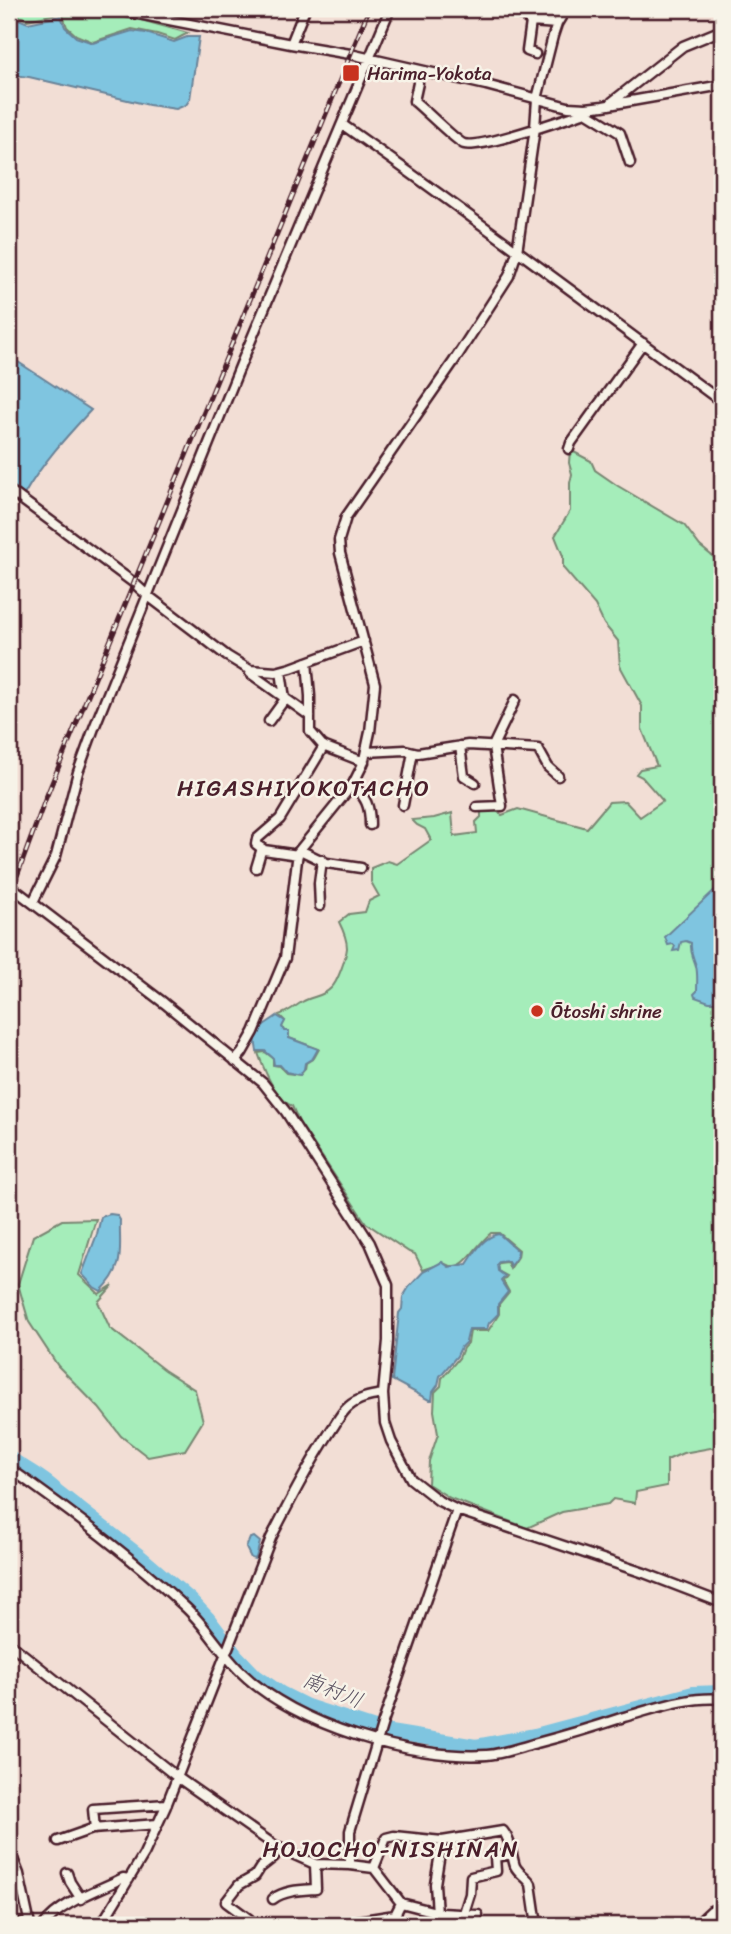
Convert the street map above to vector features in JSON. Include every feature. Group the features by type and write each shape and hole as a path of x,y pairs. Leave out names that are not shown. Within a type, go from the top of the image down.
{"street":[{"path":"113,9 350,54 586,110 620,133 630,163"},
{"path":"291,44 305,9"},
{"path":"33,902 56,856 78,772 94,728 241,364 390,9"},
{"path":"514,9 531,22 557,24"},
{"path":"235,1061 254,1032 285,958 299,852 353,785 366,752 375,684 340,554 341,529 356,502 509,276 517,252 537,99 557,24 566,9"},
{"path":"531,22 527,51 535,54"},
{"path":"612,105 683,46 722,30"},
{"path":"418,83 414,101 462,144 474,145 586,110 722,85"},
{"path":"343,125 722,402"},
{"path":"569,449 643,343"},
{"path":"9,490 227,656 250,670 281,670 363,641"},
{"path":"307,662 310,731 324,747 364,762"},
{"path":"250,670 250,673 310,716"},
{"path":"269,721 285,699 281,670"},
{"path":"477,807 502,806 493,746 515,700"},
{"path":"366,752 429,752 460,746 538,749 548,767 558,775"},
{"path":"460,746 464,776 475,783"},
{"path":"324,747 280,819 257,839 256,844 264,850 299,852 338,865 361,867"},
{"path":"403,805 412,752"},
{"path":"353,785 368,802 370,825"},
{"path":"256,868 262,848"},
{"path":"320,906 318,883 322,860"},
{"path":"9,884 164,1003 262,1083 286,1112 370,1243 388,1285 388,1341 383,1394 385,1423 391,1441 411,1479 439,1501 457,1510 722,1603"},
{"path":"101,1925 144,1854 167,1804 271,1538 346,1408 368,1396 383,1394"},
{"path":"9,1468 146,1571 201,1622 242,1673 271,1697 300,1713 378,1741 449,1754 489,1755 685,1700 722,1699"},
{"path":"350,1865 350,1831 383,1722 457,1510"},
{"path":"9,1643 177,1777 278,1848 315,1864 374,1868 401,1903 439,1915 478,1915 474,1925"},
{"path":"94,1829 93,1809 167,1804"},
{"path":"58,1841 94,1829 158,1824"},
{"path":"374,1868 386,1838 394,1836 442,1841 503,1831 508,1836 517,1870 531,1884 537,1925"},
{"path":"442,1841 435,1884 438,1913 443,1925"},
{"path":"252,1925 249,1919 226,1902 239,1885 255,1876 260,1868 274,1857 278,1848"},
{"path":"9,1849 19,1874 29,1923 16,1925"},
{"path":"464,1913 470,1894 471,1877 492,1874 496,1871 495,1857 512,1854"},
{"path":"273,1899 290,1892 316,1889 315,1864"},
{"path":"67,1873 81,1899"},
{"path":"44,1925 64,1907 123,1878 129,1879"},
{"path":"355,1925 357,1921 395,1915 401,1903"},
{"path":"696,1925 711,1911 722,1906"}],"green space":[{"path":"9,9 144,9 141,20 188,33 175,40 132,29 93,42 76,35 67,27 62,13 27,20"},
{"path":"570,450 591,461 595,470 618,486 684,525 700,546 722,564 722,1446 683,1453 667,1460 667,1486 636,1492 635,1503 613,1499 608,1504 562,1512 527,1528 450,1498 428,1484 429,1461 438,1434 434,1411 435,1392 468,1343 470,1331 488,1331 499,1314 499,1304 509,1292 503,1281 507,1276 498,1271 497,1265 507,1262 510,1269 519,1250 499,1233 491,1233 461,1264 453,1266 442,1262 423,1270 415,1254 366,1223 299,1122 292,1106 276,1091 258,1053 265,1052 273,1058 273,1065 279,1066 286,1073 300,1075 306,1063 314,1058 319,1049 289,1038 289,1031 284,1031 282,1026 285,1021 279,1015 328,991 334,985 347,948 339,922 349,914 365,912 369,901 379,896 371,882 371,868 388,861 397,864 431,840 425,829 412,820 452,813 454,836 477,833 476,822 481,817 481,810 494,809 502,815 518,809 587,828 609,802 625,801 640,817 663,801 642,777 636,774 640,769 657,766 642,729 642,706 620,666 618,641 604,624 595,605 563,568 563,556 555,536 570,511"},
{"path":"96,1219 79,1275 99,1294 113,1285 98,1302 110,1328 164,1370 195,1390 203,1421 185,1450 148,1457 121,1436 99,1408 58,1366 29,1322 18,1284 33,1236 62,1220"}],"water":[{"path":"9,15 28,23 61,16 65,27 76,37 93,43 132,31 174,42 187,37 199,37 190,99 186,105 176,109 12,75 9,71"},
{"path":"9,356 91,410 47,461 24,495 9,485"},
{"path":"722,883 722,1002 709,1002 695,997 694,994 697,991 697,975 691,943 681,942 679,950 673,951 675,946 668,945 665,937"},
{"path":"277,1016 285,1021 282,1027 284,1031 289,1031 289,1038 318,1049 313,1058 305,1063 300,1075 286,1072 280,1065 274,1065 273,1058 265,1051 257,1051 256,1033"},
{"path":"117,1215 120,1220 119,1258 114,1274 101,1291 82,1274 101,1217"},
{"path":"499,1234 518,1251 510,1266 508,1261 497,1264 498,1271 505,1276 501,1281 508,1292 498,1304 498,1314 487,1329 469,1329 466,1342 440,1376 432,1400 392,1380 399,1313 409,1287 423,1272 442,1262 449,1267 467,1264 484,1241"},
{"path":"254,1537 260,1542 254,1559 246,1548 250,1538"}],"waterway":[{"name":"南村川","path":"9,1457 46,1482 191,1600 256,1676 307,1706 384,1731 476,1746 535,1735 693,1693 722,1692"}],"railway":[{"path":"9,898 45,800 369,9"}],"place":[{"name":"Harima-Yokota","path":"351,73"},
{"name":"Ōtoshi shrine","path":"537,1011"}],"district":[{"name":"HIGASHIYOKOTACHO","path":"304,788"},
{"name":"HOJOCHO-NISHINAN","path":"391,1849"}]}
